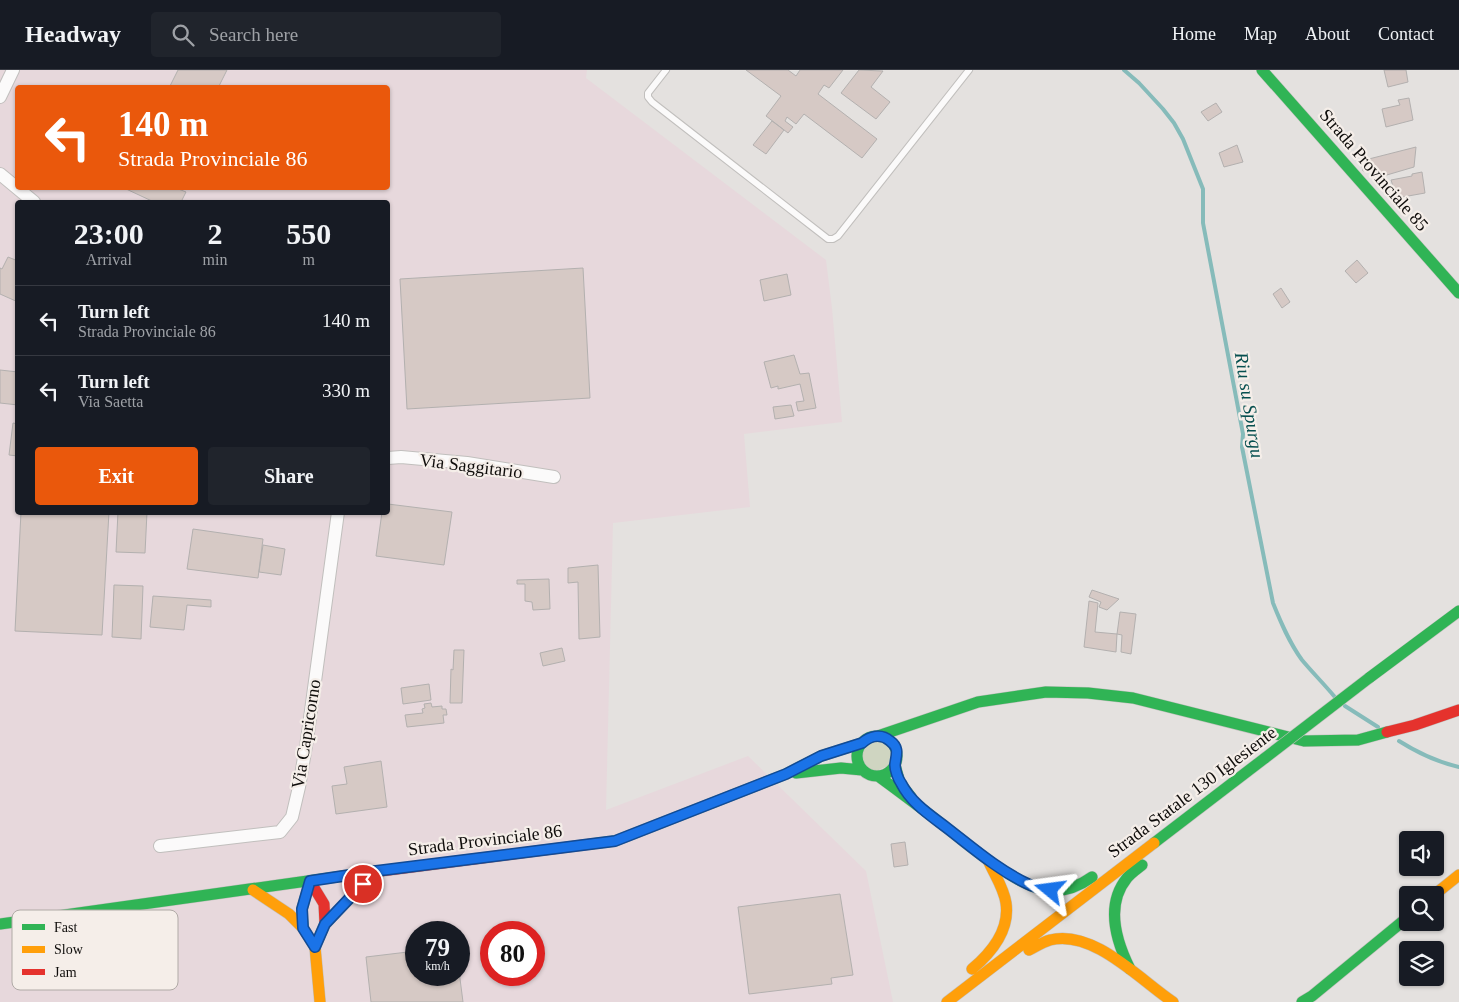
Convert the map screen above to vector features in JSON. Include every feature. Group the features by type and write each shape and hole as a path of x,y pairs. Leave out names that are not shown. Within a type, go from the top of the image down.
{"main road":[{"name":"Strada Provinciale 85","path":"1262,70 1459,293"},
{"name":"Strada Statale 130 Iglesiente","path":"947,1002 1459,611"},
{"path":"1202,806 1161,826 1081,885 1066,890 1050,890 1028,884 988,860 878,776 862,770 857,759 859,748 866,739 978,702 1046,692 1088,693 1133,698 1304,741 1358,740 1456,713"},
{"path":"897,752 908,738 929,719"},
{"path":"878,736 890,741 895,746 897,752 895,765 900,783 914,802"},
{"name":"Strada Provinciale 86","path":"104,910 376,871 615,841 786,774 821,756 862,743"},
{"path":"878,776 888,773 895,765"},
{"name":"Strada Provinciale 86","path":"786,774 841,768 862,770"},
{"path":"1130,969 1115,933 1114,918 1116,902 1120,892 1125,881 1132,873 1173,840 1202,806"},
{"path":"934,1002 941,994 981,962 997,941 1003,928 1006,904 1003,892 988,860"},
{"path":"315,947 325,924 376,871"},
{"path":"1444,887 1459,875"},
{"path":"310,881 324,904 325,924"},
{"path":"303,928 302,909 310,881"},
{"path":"253,890 289,914 303,928 315,947 320,1002"},
{"path":"1302,1002 1312,996 1399,924"},
{"path":"962,1002 1032,948 1045,941 1057,938 1073,938 1101,950 1130,969 1173,1002"}],"street":[{"path":"0,97 12,70"},
{"path":"0,174 15,186"},
{"path":"19,190 32,200"},
{"name":"Via Saggitario","path":"390,458 401,457 467,463 554,477"},
{"name":"Via Capricorno","path":"160,846 280,832 292,817 307,740 338,515"}],"lane":[{"path":"666,70 648,93 648,97 652,102 828,239 833,239 838,236 969,70"}],"shaded area":[{"path":"0,70 587,70 586,78 826,260 842,422 744,434 750,507 613,523 606,810 748,756 866,871 893,1002 0,1002"}],"green space":[{"path":"875,741 885,743 892,751 892,755 890,765 874,772 863,764 862,752 865,746"}],"building":[{"path":"178,70 227,70 220,85 170,85"},
{"path":"746,70 788,70 796,76 800,70 843,70 829,88 824,85 818,94 877,139 862,158 804,114 796,124 787,117 785,121 793,127 788,133 766,116 781,96"},
{"path":"859,70 883,71 871,87 890,102 876,119 841,93"},
{"path":"1384,70 1406,70 1408,82 1388,87"},
{"path":"1409,98 1413,120 1386,127 1382,109 1400,105 1398,100"},
{"path":"1216,103 1222,112 1208,121 1201,112"},
{"path":"772,121 784,130 766,154 753,145"},
{"path":"1237,145 1243,162 1224,167 1219,153"},
{"path":"1416,147 1414,167 1380,177 1377,167 1363,171 1361,161"},
{"path":"1422,172 1425,193 1397,198 1391,180"},
{"path":"128,190 181,190 186,192 182,200 150,200"},
{"path":"8,257 15,260 15,301 0,294 0,268 2,269"},
{"path":"1357,260 1368,273 1356,283 1345,271"},
{"path":"583,268 590,398 407,409 400,279"},
{"path":"787,274 791,295 764,301 760,280"},
{"path":"1281,288 1290,302 1282,308 1273,294"},
{"path":"794,355 800,374 809,373 816,408 798,411 796,402 804,401 800,384 778,389 778,386 771,388 764,362"},
{"path":"0,370 15,372 15,405 0,403"},
{"path":"791,405 794,416 775,419 773,407"},
{"path":"13,423 15,423 15,456 9,455"},
{"path":"390,504 452,512 444,565 376,556 382,515 390,515"},
{"path":"21,515 109,515 102,635 15,631"},
{"path":"118,515 147,515 145,553 116,552"},
{"path":"193,529 263,539 258,578 187,569"},
{"path":"263,545 285,549 281,575 259,572"},
{"path":"598,565 600,637 579,639 578,582 568,583 568,568"},
{"path":"549,579 550,609 533,610 532,602 525,601 525,584 517,584 517,580"},
{"path":"114,585 143,586 141,639 112,637"},
{"path":"1092,590 1119,599 1107,610 1099,607 1101,602 1089,597"},
{"path":"153,596 211,600 211,607 187,605 184,630 150,627"},
{"path":"1089,601 1098,603 1095,632 1117,634 1116,652 1084,647"},
{"path":"1120,612 1136,614 1131,654 1121,652 1122,635 1117,634"},
{"path":"562,648 565,661 543,666 540,653"},
{"path":"454,650 464,650 462,703 450,703 451,669 453,670"},
{"path":"429,684 431,700 403,704 401,688"},
{"path":"431,703 432,707 442,706 442,709 446,709 447,715 443,715 444,723 407,727 405,715 423,713 424,704"},
{"path":"381,761 387,807 336,814 332,786 347,784 344,767"},
{"path":"905,842 908,865 894,867 891,844"},
{"path":"840,894 853,975 831,978 832,984 749,994 738,907"},
{"path":"405,952 405,986 461,986 463,1002 371,1002 366,957"}],"waterway":[{"name":"Riu su Spurgu","path":"1124,70 1139,83 1174,123 1183,139 1203,189 1203,223 1243,434 1242,447 1273,603 1297,653 1334,696"},
{"name":"Riu su Spurgu","path":"1345,706 1378,727"},
{"name":"Riu su Spurgu","path":"1399,741 1428,757 1459,767"}],"traffic: fast":[{"path":"1262,70 1459,293"},
{"path":"1369,678 1459,611"},
{"path":"1265,758 1369,678"},
{"path":"878,736 978,702 1046,692 1088,693 1133,698 1304,741 1358,740 1387,732"},
{"path":"873,736 881,736 888,739 894,745 897,756 894,767 888,773 881,776 873,776 866,773 860,767 857,760 857,752 860,745 866,739 873,736"},
{"path":"591,844 615,841 786,774 821,756 862,743"},
{"path":"1154,843 1265,758"},
{"path":"895,765 900,783 911,797"},
{"path":"796,773 841,768 862,770"},
{"path":"878,776 978,852 1006,872 1033,887 1052,891 1064,890 1081,884 1092,877"},
{"path":"1130,969 1117,935 1115,923 1116,900 1120,889 1129,876 1142,865"},
{"path":"315,947 325,924 376,871"},
{"path":"100,910 350,875"},
{"path":"303,928 302,909 310,881"},
{"path":"0,924 12,922"},
{"path":"1302,1002 1312,996 1399,924"}],"traffic: slow":[{"path":"947,1002 1154,843"},
{"path":"972,969 986,956 998,940 1005,922 1006,903 1003,892 988,860"},
{"path":"1444,887 1459,875"},
{"path":"253,890 289,914 303,928 315,947 320,1002"},
{"path":"1029,950 1050,940 1066,939 1083,942 1115,958 1173,1002"}],"traffic: jam":[{"path":"1387,732 1459,710"},
{"path":"350,875 591,844"},
{"path":"310,881 324,904 325,924"}],"route":[{"path":"363,884 325,924 315,947 303,928 302,909 310,881 615,841 786,774 821,756 878,736 890,741 895,746 897,759 895,765 900,783 914,802 988,860 1028,884 1050,890"}]}
